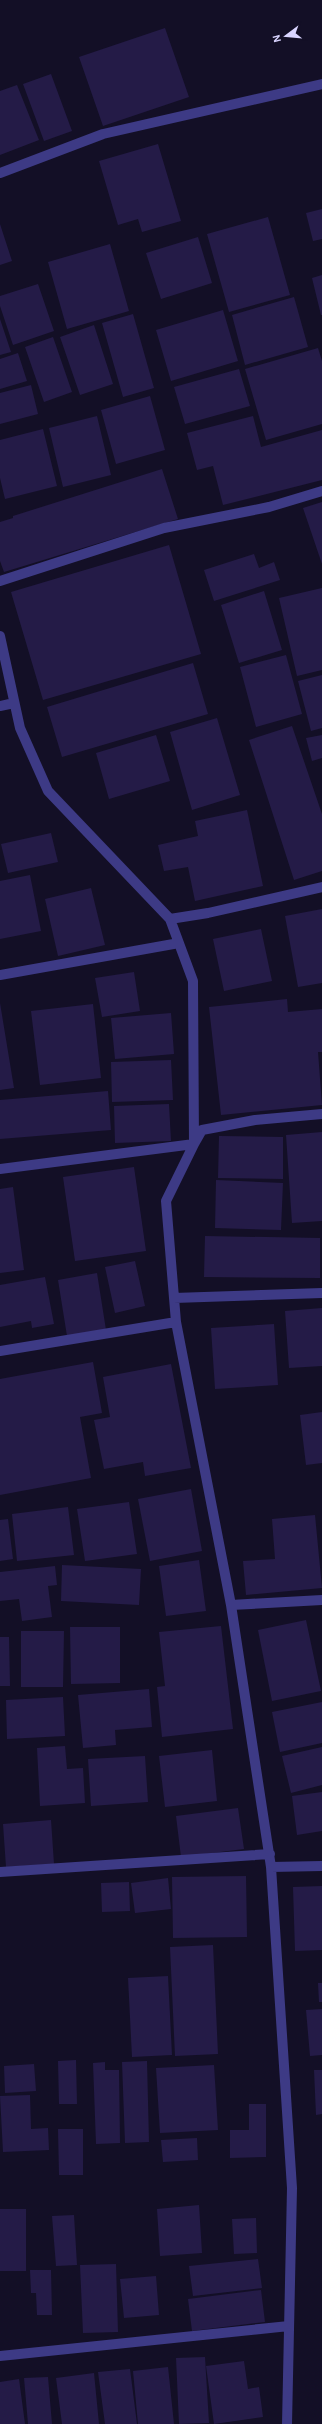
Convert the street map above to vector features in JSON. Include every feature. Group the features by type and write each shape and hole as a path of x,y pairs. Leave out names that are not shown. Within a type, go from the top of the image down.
{"street":[{"path":"0,173 103,134 322,84"},
{"path":"0,581 164,528 269,507 322,492"},
{"path":"0,636 20,728 48,791 170,919 193,981 194,1144"},
{"path":"0,706 14,703"},
{"path":"170,919 208,913 322,887"},
{"path":"0,975 179,943"},
{"path":"287,2424 292,2188 270,1854 230,1605 176,1322 166,1201 202,1130 254,1120 322,1114"},
{"path":"0,1169 194,1144"},
{"path":"174,1298 322,1293"},
{"path":"0,1351 176,1322"},
{"path":"230,1605 322,1600"},
{"path":"0,1872 270,1854"},
{"path":"271,1866 322,1866"},
{"path":"0,2356 289,2326"}],"building":[{"path":"165,28 189,97 103,126 79,57"},
{"path":"51,74 72,131 44,141 23,84"},
{"path":"17,85 39,140 0,155 0,91"},
{"path":"158,144 181,221 142,232 138,219 118,225 99,161"},
{"path":"322,209 322,239 313,241 306,213"},
{"path":"268,217 290,295 229,312 207,234"},
{"path":"0,224 12,261 0,265"},
{"path":"198,237 212,283 161,299 146,253"},
{"path":"110,244 129,311 67,329 48,262"},
{"path":"322,275 322,315 321,315 312,278"},
{"path":"38,284 54,331 13,345 0,306 0,296"},
{"path":"294,297 308,347 245,365 232,315"},
{"path":"223,310 238,361 171,381 156,330"},
{"path":"133,314 154,388 123,397 102,323"},
{"path":"0,319 11,352 0,355"},
{"path":"94,325 113,384 80,395 60,337"},
{"path":"53,337 72,392 44,402 25,347"},
{"path":"318,348 322,361 322,424 266,440 245,369"},
{"path":"18,353 27,381 0,389 0,359"},
{"path":"239,369 250,406 185,424 174,387"},
{"path":"31,385 38,414 0,424 0,393"},
{"path":"150,396 165,450 116,464 101,410"},
{"path":"97,416 111,475 63,487 49,428"},
{"path":"253,416 261,447 322,430 322,480 223,505 213,466 197,470 187,433"},
{"path":"43,429 57,486 5,499 0,478 0,440"},
{"path":"162,469 178,519 4,572 0,561 0,522 13,518 13,516"},
{"path":"322,502 322,564 303,508"},
{"path":"169,545 201,654 43,700 11,592"},
{"path":"254,554 259,568 274,562 280,580 214,601 204,570"},
{"path":"322,588 322,670 297,676 279,598"},
{"path":"264,591 282,650 239,663 221,605"},
{"path":"286,655 302,714 256,727 240,667"},
{"path":"193,663 208,714 62,757 47,707"},
{"path":"322,675 322,728 311,731 298,681"},
{"path":"217,718 240,795 192,810 170,732"},
{"path":"292,726 322,814 322,871 294,880 249,740"},
{"path":"156,735 170,781 109,799 96,753"},
{"path":"322,735 322,758 312,761 306,738"},
{"path":"247,810 263,886 195,901 188,867 164,871 158,845 198,836 195,821"},
{"path":"51,833 58,862 8,873 1,844"},
{"path":"30,875 41,931 0,939 0,881"},
{"path":"91,888 105,945 58,956 45,899"},
{"path":"322,909 322,983 298,987 285,916"},
{"path":"261,929 272,981 224,991 213,939"},
{"path":"134,972 140,1011 102,1017 95,978"},
{"path":"287,999 288,1012 322,1009 322,1052 318,1052 322,1105 221,1115 209,1007"},
{"path":"0,1003 14,1088 0,1090"},
{"path":"93,1004 101,1078 40,1085 31,1011"},
{"path":"171,1013 174,1054 115,1059 111,1018"},
{"path":"171,1060 173,1100 112,1102 111,1062"},
{"path":"108,1091 111,1130 0,1139 0,1100"},
{"path":"169,1104 171,1141 115,1143 114,1106"},
{"path":"322,1132 322,1221 292,1223 286,1135"},
{"path":"219,1136 283,1137 283,1179 218,1178"},
{"path":"134,1167 146,1251 75,1261 63,1177"},
{"path":"216,1180 283,1183 281,1230 215,1228"},
{"path":"13,1187 24,1270 0,1273 0,1189"},
{"path":"205,1236 320,1238 320,1278 204,1277"},
{"path":"135,1261 145,1306 115,1313 105,1267"},
{"path":"97,1273 106,1330 67,1336 58,1280"},
{"path":"45,1277 54,1324 32,1328 31,1321 0,1327 0,1285"},
{"path":"322,1308 322,1366 289,1368 285,1311"},
{"path":"274,1324 278,1385 215,1389 211,1328"},
{"path":"93,1362 102,1413 80,1417 91,1478 0,1495 0,1379"},
{"path":"171,1364 191,1468 145,1476 143,1462 104,1469 94,1420 110,1417 103,1377"},
{"path":"322,1412 322,1463 306,1465 300,1415"},
{"path":"191,1489 202,1551 150,1561 138,1499"},
{"path":"129,1502 137,1554 85,1561 77,1509"},
{"path":"68,1507 74,1555 17,1561 12,1514"},
{"path":"315,1515 322,1588 246,1595 243,1561 275,1559 272,1519"},
{"path":"8,1519 13,1559 0,1561 0,1520"},
{"path":"199,1560 206,1611 166,1616 159,1566"},
{"path":"62,1565 141,1569 139,1605 61,1601"},
{"path":"55,1566 57,1585 48,1586 52,1617 22,1621 19,1599 0,1601 0,1572"},
{"path":"306,1620 321,1691 272,1701 258,1630"},
{"path":"221,1626 233,1729 162,1737 157,1687 165,1686 159,1632"},
{"path":"70,1627 120,1627 120,1683 71,1684"},
{"path":"21,1631 64,1631 63,1687 21,1687"},
{"path":"0,1637 9,1637 10,1686 0,1686"},
{"path":"149,1689 152,1727 115,1730 116,1745 83,1748 78,1695"},
{"path":"63,1697 65,1736 7,1739 6,1700"},
{"path":"322,1702 322,1743 280,1752 272,1712"},
{"path":"65,1746 67,1769 83,1768 85,1803 40,1806 37,1748"},
{"path":"322,1747 322,1785 291,1793 282,1756"},
{"path":"212,1750 217,1801 165,1807 159,1756"},
{"path":"145,1756 148,1802 91,1806 88,1759"},
{"path":"322,1792 322,1831 297,1835 292,1796"},
{"path":"238,1808 244,1849 181,1857 176,1816"},
{"path":"51,1820 54,1864 6,1867 3,1824"},
{"path":"246,1876 247,1937 173,1938 172,1877"},
{"path":"168,1878 171,1909 135,1913 131,1883"},
{"path":"129,1882 130,1911 102,1912 101,1883"},
{"path":"322,1886 322,1950 295,1951 293,1887"},
{"path":"213,1945 218,2054 175,2056 170,1947"},
{"path":"168,1976 172,2055 132,2057 128,1978"},
{"path":"318,1983 322,1983 322,2002 319,2002"},
{"path":"322,2009 322,2055 310,2056 306,2010"},
{"path":"76,2060 77,2104 59,2104 58,2061"},
{"path":"147,2061 149,2142 125,2143 122,2062"},
{"path":"105,2062 105,2070 119,2070 120,2143 96,2144 93,2063"},
{"path":"34,2064 36,2091 5,2093 4,2066"},
{"path":"214,2065 218,2130 160,2133 156,2068"},
{"path":"314,2070 322,2070 322,2114 316,2115"},
{"path":"30,2095 31,2129 48,2128 49,2150 3,2152 0,2096"},
{"path":"249,2104 266,2104 266,2157 230,2158 230,2130 249,2130"},
{"path":"58,2129 83,2129 83,2175 59,2175"},
{"path":"197,2138 198,2160 163,2162 161,2140"},
{"path":"199,2205 202,2253 160,2256 157,2209"},
{"path":"0,2209 26,2209 26,2271 0,2271"},
{"path":"74,2215 77,2265 56,2266 52,2216"},
{"path":"256,2218 257,2253 234,2254 232,2219"},
{"path":"258,2259 262,2288 193,2296 189,2266"},
{"path":"116,2264 118,2332 83,2333 80,2265"},
{"path":"30,2270 51,2270 52,2315 37,2315 36,2293 31,2293"},
{"path":"156,2276 159,2315 124,2318 120,2279"},
{"path":"261,2290 265,2322 192,2331 188,2299"},
{"path":"205,2357 209,2423 179,2424 176,2358"},
{"path":"244,2361 248,2389 259,2387 263,2417 214,2424 206,2366"},
{"path":"168,2367 174,2424 138,2424 133,2371"},
{"path":"130,2369 137,2424 105,2424 98,2372"},
{"path":"94,2373 99,2424 62,2424 56,2378"},
{"path":"48,2377 52,2424 28,2424 24,2378"},
{"path":"19,2379 25,2424 0,2424 0,2382"}]}
